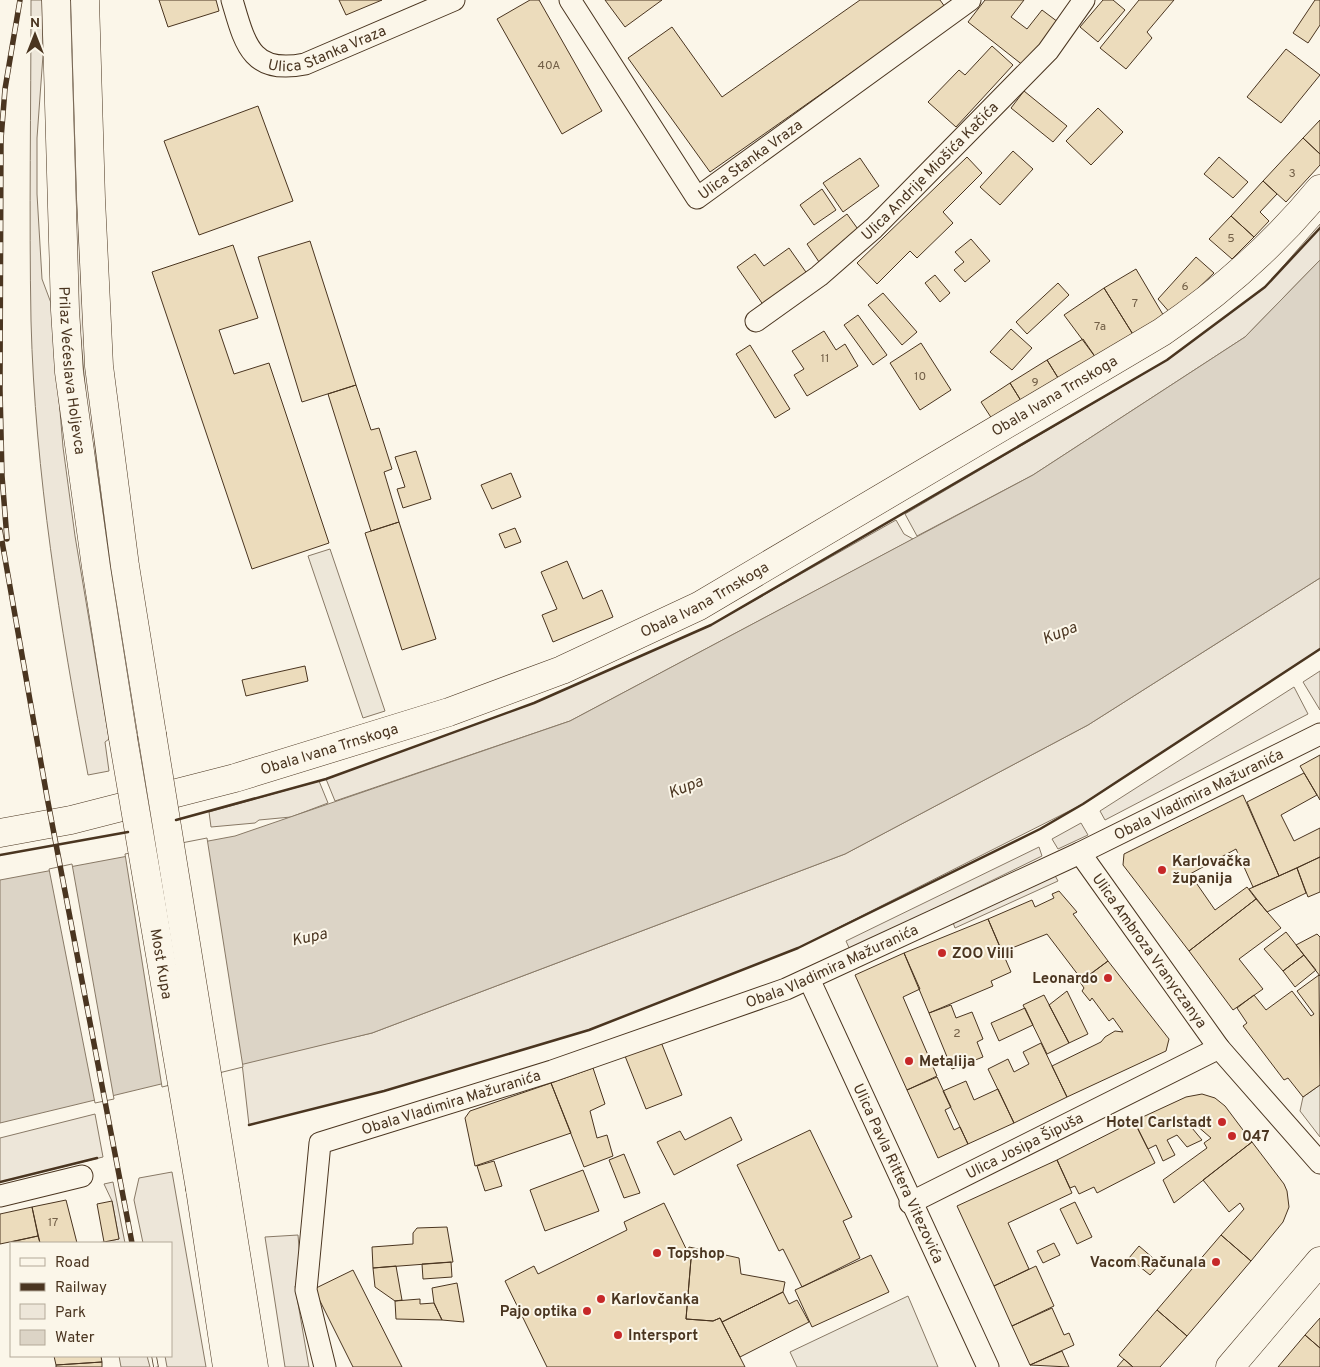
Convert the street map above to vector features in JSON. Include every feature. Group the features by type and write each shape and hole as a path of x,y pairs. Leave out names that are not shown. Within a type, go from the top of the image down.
{"main road":[{"name":"Prilaz Većeslava Holjevca","path":"56,0 69,372 96,566 123,738"},
{"name":"Prilaz Većeslava Holjevca","path":"85,0 98,366 125,566 152,734"},
{"name":"Obala Ivana Trnskoga","path":"0,832 71,820 235,778 449,712 562,670 698,606 1162,332 1210,299 1266,249 1320,189"},
{"name":"Most Kupa","path":"152,734 212,1187"},
{"name":"Most Kupa","path":"123,738 212,1187"},
{"path":"212,1187 227,1367"},
{"path":"212,1187 254,1367"},
{"path":"1230,1367 1320,1261"}],"street":[{"name":"Ulica Stanka Vraza","path":"232,0 250,51 260,61 273,66 289,67 305,64 454,0"},
{"name":"Ulica Stanka Vraza","path":"570,0 697,198 970,0"},
{"name":"Ulica Andrije Miošića Kačića","path":"756,321 820,276 874,228 1048,51 1084,0"},
{"name":"Obala Vladimira Mažuranića","path":"325,1367 306,1290 320,1143 552,1071 808,979 1080,853 1320,734"},
{"name":"Ulica Ambroza Vranyczanya","path":"1080,853 1220,1048 1320,1163"},
{"name":"Ulica Pavla Rittera Vitezovića","path":"808,979 910,1203 988,1367"},
{"name":"Ulica Josipa Šipuša","path":"910,1203 1220,1048"},
{"path":"0,1196 82,1176"}],"green space":[{"path":"31,0 42,0 43,55 37,138 37,194 42,279 51,303 63,447 75,536 109,739 105,742 109,771 88,775 50,549 33,378 30,241"},
{"path":"68,0 72,0 83,315 97,467 113,583 110,583 88,419 78,308"},
{"path":"1320,224 1320,260 1245,337 1033,475 917,536 905,514 1167,360 1265,287"},
{"path":"896,520 904,534 913,539 570,721 335,801 326,779 534,703 711,625"},
{"path":"1320,578 1320,649 1083,804 798,948 589,1030 384,1091 249,1125 242,1063 372,1033 845,854 1088,725"},
{"path":"1320,671 1320,710 1303,682"},
{"path":"1294,687 1308,714 1105,820 1100,811"},
{"path":"319,781 328,803 291,817 211,827 209,812"},
{"path":"1081,823 1088,835 1058,849 1052,839"},
{"path":"1039,847 1042,856 850,950 846,941"},
{"path":"1053,872 1058,881 955,928 952,920"},
{"path":"95,1114 103,1157 0,1182 0,1138"},
{"path":"172,1172 206,1367 167,1367 165,1357 172,1357 172,1242 143,1242 134,1200 139,1178"},
{"path":"113,1182 125,1242 103,1242 119,1239 112,1201 104,1184"},
{"path":"298,1235 302,1282 295,1286 309,1367 285,1367 265,1237"},
{"path":"119,1357 147,1357 150,1367 121,1367"}],"shaded area":[{"path":"330,549 385,711 363,718 308,556"},
{"path":"1320,1085 1320,1137 1300,1111 1303,1097"},
{"path":"908,1296 938,1367 797,1367 790,1352"}],"water":[{"name":"Kupa","path":"1320,260 1320,578 1088,725 845,854 372,1033 0,1123 0,880 235,836 570,721 1033,475 1245,337"}],"pier":[{"path":"207,838 243,1067 162,1087 125,854"},
{"path":"72,864 114,1099 95,1103 49,869"}],"building":[{"path":"159,0 216,0 219,11 168,27"},
{"path":"339,0 382,0 346,15"},
{"path":"530,0 539,0 602,111 562,134 497,19"},
{"path":"605,0 662,0 625,27"},
{"path":"860,0 940,0 945,7 710,172 628,58 672,27 722,97"},
{"path":"985,0 1024,0 1011,17 1027,29 1042,10 1058,22 1024,66 968,22"},
{"path":"1103,0 1113,0 1125,10 1098,42 1080,27"},
{"path":"1139,0 1174,0 1147,32 1152,38 1126,69 1100,48"},
{"path":"1315,0 1320,0 1320,25 1308,43 1293,33"},
{"path":"992,46 1013,65 956,127 928,102 959,70 965,75"},
{"path":"1286,49 1320,75 1281,123 1247,97"},
{"path":"1024,91 1067,126 1053,142 1011,108"},
{"path":"258,106 293,201 199,235 164,141"},
{"path":"1098,108 1123,132 1091,165 1066,141"},
{"path":"1320,120 1320,154 1303,138"},
{"path":"1303,138 1320,154 1320,165 1286,202 1263,181"},
{"path":"1013,151 1033,169 1000,205 980,187"},
{"path":"967,157 982,173 943,212 953,223 917,258 910,251 877,284 857,263"},
{"path":"1219,157 1248,182 1233,198 1204,174"},
{"path":"860,158 879,186 843,212 823,183"},
{"path":"1263,181 1277,194 1260,212 1269,221 1254,237 1231,216"},
{"path":"822,189 836,210 814,225 800,205"},
{"path":"847,214 860,232 819,262 807,244"},
{"path":"1231,216 1254,237 1232,259 1209,239"},
{"path":"971,239 990,261 965,282 954,270 964,262 955,252"},
{"path":"310,241 356,385 302,402 258,257"},
{"path":"233,245 258,318 219,330 234,374 269,363 329,543 252,569 152,272"},
{"path":"789,248 808,275 764,306 737,267 755,254 764,266"},
{"path":"1196,257 1214,273 1171,314 1158,299"},
{"path":"1136,269 1165,318 1134,336 1104,288"},
{"path":"935,275 950,293 940,302 925,283"},
{"path":"1058,283 1069,295 1027,334 1016,322"},
{"path":"1104,288 1134,336 1096,358 1064,315"},
{"path":"883,293 917,332 902,345 868,305"},
{"path":"858,315 887,355 873,365 844,325"},
{"path":"1011,329 1032,348 1012,370 990,352"},
{"path":"824,331 836,350 845,344 858,366 807,396 794,375 804,369 792,351"},
{"path":"1083,339 1096,358 1060,381 1047,360"},
{"path":"921,343 951,390 920,410 890,363"},
{"path":"750,345 790,409 775,418 736,354"},
{"path":"1047,360 1060,381 1023,404 1010,383"},
{"path":"1010,383 1023,404 994,422 981,402"},
{"path":"356,385 371,430 379,428 392,469 384,472 399,522 371,531 328,394"},
{"path":"416,451 431,499 403,508 397,489 405,487 395,457"},
{"path":"511,473 521,497 492,509 481,485"},
{"path":"399,522 436,639 402,650 365,533"},
{"path":"515,528 521,542 505,548 499,534"},
{"path":"567,561 583,599 602,590 613,617 553,642 542,615 557,609 541,572"},
{"path":"305,666 308,681 246,696 242,680"},
{"path":"1320,755 1320,800 1300,766"},
{"path":"1304,773 1317,795 1281,815 1294,841 1320,828 1320,857 1279,876 1247,802"},
{"name":"Karlovačka županija","path":"1243,795 1279,876 1253,887 1236,849 1190,874 1215,910 1247,887 1256,899 1189,951 1123,865 1124,854"},
{"path":"1320,857 1320,892 1308,897 1297,868"},
{"path":"1297,868 1306,893 1267,912 1249,889"},
{"path":"1059,891 1077,912 1073,914 1108,961 1082,980 1047,934 1002,952 988,919 1032,900 1035,907 1054,898 1052,894"},
{"path":"1256,899 1281,928 1239,959 1263,989 1233,1010 1189,951"},
{"path":"988,919 1011,972 991,981 993,986 929,1013 904,953"},
{"path":"1286,932 1304,955 1283,971 1264,949"},
{"path":"1317,934 1320,937 1320,976 1296,945"},
{"path":"904,953 920,989 903,997 937,1076 907,1090 855,975"},
{"path":"1304,955 1316,970 1295,987 1283,971"},
{"path":"1108,961 1169,1039 1166,1051 1067,1097 1052,1066 1101,1042 1115,1031 1123,1032 1113,1018 1109,1021 1092,998 1090,1001 1082,991 1084,988 1080,982"},
{"path":"1319,975 1320,1085 1303,1097 1288,1078 1284,1080 1243,1026 1247,1023 1237,1008 1254,995 1266,1010 1292,991 1311,1016 1314,1014 1297,991"},
{"path":"1067,991 1088,1034 1069,1043 1049,1005"},
{"path":"1044,995 1069,1043 1047,1054 1023,1005"},
{"path":"951,1005 956,1018 972,1012 983,1039 977,1042 983,1057 952,1069 929,1013"},
{"path":"1025,1008 1033,1025 999,1041 991,1023"},
{"path":"661,1042 682,1095 646,1109 625,1056"},
{"path":"1041,1043 1067,1097 1014,1123 988,1069 1008,1059 1014,1072 1029,1064 1023,1052"},
{"path":"593,1068 605,1104 590,1111 597,1138 607,1135 613,1156 584,1167 551,1083"},
{"path":"937,1077 951,1107 945,1110 954,1130 960,1127 968,1144 938,1158 907,1090"},
{"path":"966,1081 974,1100 998,1089 1014,1123 968,1144 943,1091"},
{"path":"551,1083 571,1133 475,1166 465,1118 470,1111"},
{"path":"1202,1094 1215,1098 1225,1106 1252,1142 1174,1203 1163,1180 1207,1148 1204,1143 1211,1138 1196,1125 1192,1128 1202,1140 1187,1147 1177,1135 1167,1140 1175,1155 1163,1161 1156,1145 1148,1149 1134,1121 1186,1097"},
{"path":"731,1117 742,1140 674,1175 657,1142 680,1131 685,1140"},
{"path":"1134,1121 1155,1163 1097,1193 1094,1187 1079,1194 1075,1186 1070,1188 1057,1160"},
{"path":"810,1130 852,1217 843,1221 860,1258 802,1287 783,1249 779,1251 737,1165"},
{"path":"1252,1142 1284,1184 1289,1207 1283,1222 1251,1261 1221,1235 1244,1209 1240,1203 1229,1212 1203,1180"},
{"path":"624,1154 640,1193 624,1198 609,1160"},
{"path":"1057,1160 1072,1193 1008,1223 1029,1269 994,1286 957,1206"},
{"path":"494,1161 502,1186 485,1191 477,1166"},
{"path":"583,1170 599,1211 545,1231 530,1190"},
{"path":"66,1200 77,1242 40,1242 32,1207"},
{"path":"112,1201 119,1239 104,1242 97,1204"},
{"path":"1075,1202 1092,1237 1077,1244 1060,1209"},
{"name":"Karlovčanka","path":"664,1203 691,1259 686,1319 713,1321 720,1318 745,1367 547,1367 505,1281 534,1266 538,1274 627,1230 624,1222"},
{"path":"32,1207 38,1236 0,1244 0,1214"},
{"path":"447,1227 453,1262 373,1268 372,1247 413,1244 413,1233 417,1228"},
{"path":"1221,1235 1251,1261 1187,1336 1157,1310"},
{"path":"38,1236 40,1242 11,1242"},
{"path":"1054,1243 1060,1255 1043,1263 1037,1251"},
{"path":"1139,1246 1160,1264 1150,1275 1129,1258"},
{"path":"689,1247 739,1258 741,1274 785,1282 783,1292 722,1322 720,1318 713,1321 686,1319 691,1259 688,1251"},
{"path":"871,1255 889,1292 812,1327 795,1290"},
{"path":"451,1262 452,1277 423,1279 422,1264"},
{"path":"396,1266 402,1300 395,1301 375,1287 373,1268"},
{"path":"1036,1266 1054,1306 1012,1326 994,1286"},
{"path":"353,1270 402,1367 353,1367 314,1289"},
{"path":"457,1283 464,1322 442,1320 434,1303 432,1288"},
{"path":"783,1292 789,1304 797,1300 809,1322 740,1357 722,1322"},
{"path":"420,1299 420,1304 434,1303 442,1320 396,1319 395,1301"},
{"path":"1052,1308 1064,1335 1069,1333 1074,1345 1030,1365 1012,1326"},
{"path":"1157,1310 1187,1336 1160,1367 1133,1367 1119,1355"},
{"path":"1320,1318 1320,1348 1305,1335"},
{"path":"1305,1335 1320,1348 1320,1367 1278,1367"},
{"path":"1062,1351 1069,1367 1030,1365"},
{"path":"54,1357 101,1357 102,1362 56,1365"},
{"path":"1124,1359 1133,1367 1117,1367"},
{"path":"102,1362 102,1367 56,1367 56,1365"}],"railway":[{"path":"7,539 2,476 0,389 1,139 5,89 20,0"},
{"path":"0,530 47,797 132,1242"},
{"path":"154,1357 156,1367"}],"wall":[{"path":"176,820 326,779 534,703 711,625 1167,360 1265,287 1320,228"},
{"path":"249,1125 384,1091 589,1030 798,948 1040,829 1083,804 1320,649"},
{"path":"0,855 128,832"},
{"path":"0,1182 97,1158"}],"place":[{"name":"Karlovačka županija","path":"1162,870"},
{"name":"ZOO Villi","path":"942,953"},
{"name":"Leonardo","path":"1108,978"},
{"name":"Metalija","path":"909,1061"},
{"name":"Hotel Carlstadt","path":"1222,1122"},
{"name":"047","path":"1232,1136"},
{"name":"Topshop","path":"657,1253"},
{"name":"Vacom Računala","path":"1216,1262"},
{"name":"Karlovčanka","path":"601,1299"},
{"name":"Pajo optika","path":"587,1311"},
{"name":"Intersport","path":"618,1335"}]}
